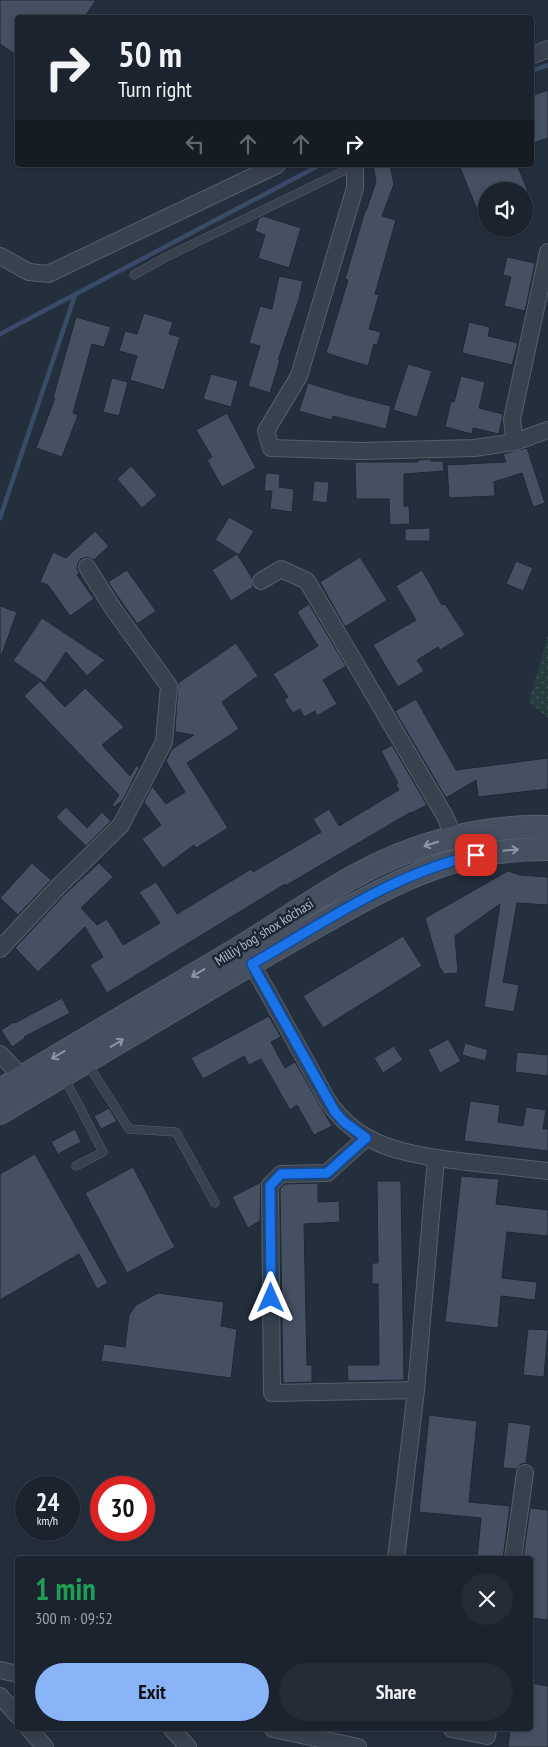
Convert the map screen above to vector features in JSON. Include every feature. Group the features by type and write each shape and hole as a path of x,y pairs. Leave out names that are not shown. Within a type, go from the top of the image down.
{"main road":[{"name":"Milliy bog‘ shox ko‘chasi","path":"0,1090 238,948 352,877 402,854 454,837 497,829 548,827"},
{"name":"Milliy bog‘ shox ko‘chasi","path":"0,1113 363,899 417,874 461,858 512,849 548,849"}],"street":[{"path":"534,55 548,49"},
{"path":"0,256 29,272 48,274 273,167"},
{"path":"355,167 355,188 299,376 266,431 270,448 361,451 474,448 515,442 548,430"},
{"path":"515,442 512,419 548,252"},
{"path":"0,949 58,887 121,825 164,742 169,686 114,610 87,567"},
{"path":"261,580 281,569 307,581 445,816 454,837"},
{"path":"252,964 335,1112 349,1126 366,1138 401,1152 548,1171"},
{"path":"0,1054 22,1076"},
{"path":"366,1138 327,1173 281,1174 270,1186 272,1393 416,1390"},
{"path":"396,1556 416,1390 436,1158"},
{"path":"513,1556 526,1473"},
{"path":"0,1670 15,1673"},
{"path":"0,1696 15,1713"},
{"path":"31,1731 45,1747"},
{"path":"174,1731 188,1747"},
{"path":"283,1731 358,1747"},
{"path":"462,1731 487,1736 488,1731"},
{"path":"299,1734 310,1747"}],"lane":[{"path":"134,275 164,258 353,167"},
{"path":"86,1062 129,1129 176,1132 215,1203"},
{"path":"63,1075 103,1152 76,1166"}],"green space":[{"path":"548,636 548,718 529,702"}],"building":[{"path":"0,0 96,0 86,15 15,15 15,54 0,44"},
{"path":"548,90 548,138 534,143 534,95"},
{"path":"373,167 390,167 394,184 382,216 396,220 375,294 379,295 369,329 381,332 377,345 374,344 368,366 326,353 348,280 345,279 365,211 376,182"},
{"path":"460,167 518,167 524,182 478,182 478,212"},
{"path":"263,216 301,228 289,268 258,258 265,235 255,231 259,218"},
{"path":"507,257 535,263 525,311 504,306 511,277 503,275"},
{"path":"279,276 303,281 299,299 278,360 280,360 270,393 248,386 260,346 249,343 260,306 272,309"},
{"path":"144,313 173,322 169,334 180,337 164,390 130,380 137,356 119,351 125,331 137,334"},
{"path":"76,317 111,327 104,347 92,344 73,413 78,415 62,457 36,448 55,398 53,398"},
{"path":"469,322 490,327 488,336 518,343 512,365 462,353"},
{"path":"408,364 432,371 417,417 393,410"},
{"path":"211,374 238,381 231,407 203,399"},
{"path":"461,376 485,382 479,408 503,414 499,434 473,428 472,434 445,427 451,401 454,402"},
{"path":"112,378 128,382 119,416 103,412"},
{"path":"308,383 391,406 386,429 333,416 331,420 299,411"},
{"path":"227,413 256,468 222,487 207,460 212,457 196,430"},
{"path":"527,448 545,503 533,507 522,473 494,482 495,496 449,498 447,465 506,462 503,454"},
{"path":"430,459 431,461 443,461 444,471 404,474 404,506 409,506 410,524 390,525 389,499 356,499 355,462 418,462 418,460"},
{"path":"131,466 157,495 142,508 117,479"},
{"path":"266,473 280,474 279,487 294,489 292,512 270,509 272,491 264,491"},
{"path":"314,481 329,482 327,503 312,501"},
{"path":"229,517 254,531 239,555 215,540"},
{"path":"430,528 430,541 405,541 405,529"},
{"path":"95,531 109,546 94,560 87,557 81,559 77,568 79,573 77,575 94,599 70,616 48,585 40,582 53,552 66,558"},
{"path":"237,554 252,578 253,587 231,601 212,570"},
{"path":"360,557 387,600 345,627 320,582"},
{"path":"516,561 533,568 523,591 506,584"},
{"path":"127,570 156,611 137,624 108,582"},
{"path":"422,570 442,605 445,604 465,635 440,650 438,647 417,660 424,671 398,687 373,645 416,620 396,586"},
{"path":"309,604 346,666 323,680 337,704 317,716 315,711 304,717 300,709 293,713 284,700 288,697 273,674 318,646 297,612"},
{"path":"0,606 17,612 2,654 0,654"},
{"path":"42,618 105,660 87,676 66,652 45,683 13,661"},
{"path":"236,643 258,676 222,702 239,729 187,763 228,828 196,848 194,845 163,868 142,839 161,825 144,802 152,786 166,804 185,792 166,761 172,749 194,735 175,732 178,683"},
{"path":"40,681 65,707 85,688 124,727 102,745 130,776 137,765 139,768 123,800 114,807 112,805 119,795 24,696"},
{"path":"416,699 456,770 548,758 548,789 478,797 476,780 446,798 395,711"},
{"path":"392,745 427,805 411,812 285,886 285,884 107,993 90,965 103,957 85,927 38,972 15,948 65,894 99,863 113,877 81,908 97,925 107,919 123,945 160,923 139,892 156,882 177,914 251,869 253,872 321,832 313,819 329,809 339,826 399,790 396,784 398,783 381,751"},
{"path":"66,807 87,828 102,812 111,821 86,846 56,817"},
{"path":"32,863 51,880 18,915 0,898"},
{"path":"508,871 520,875 548,877 548,905 517,903 503,982 519,985 514,1012 484,1007 500,904 455,936 458,973 444,974 439,966 425,918"},
{"path":"403,936 422,966 323,1028 303,996"},
{"path":"62,998 70,1013 24,1037 12,1047 1,1030"},
{"path":"269,1016 281,1037 271,1042 285,1068 295,1062 332,1126 314,1135 297,1105 290,1110 261,1059 249,1065 244,1056 203,1079 191,1058"},
{"path":"448,1039 461,1061 440,1073 428,1050"},
{"path":"465,1043 488,1050 485,1061 462,1055"},
{"path":"394,1046 403,1060 383,1073 374,1058"},
{"path":"517,1052 548,1055 548,1076 515,1072"},
{"path":"470,1101 500,1105 498,1122 523,1126 526,1107 546,1110 543,1129 548,1129 548,1151 464,1141"},
{"path":"109,1108 117,1121 101,1129 94,1116"},
{"path":"75,1129 81,1142 58,1154 51,1142"},
{"path":"35,1154 108,1283 97,1289 79,1254 0,1300 0,1174"},
{"path":"133,1167 175,1247 127,1273 85,1193"},
{"path":"461,1176 499,1179 496,1204 548,1210 548,1236 507,1232 502,1278 537,1282 535,1300 501,1296 498,1328 445,1322"},
{"path":"377,1181 401,1181 404,1380 348,1381 347,1365 379,1365 378,1284 372,1284 372,1263 378,1263"},
{"path":"261,1182 260,1221 248,1228 232,1197"},
{"path":"318,1183 318,1202 339,1201 340,1222 304,1224 307,1365 312,1365 312,1382 283,1383 280,1189 285,1184"},
{"path":"158,1293 224,1302 221,1326 237,1329 231,1378 101,1361 104,1344 125,1347 129,1315 136,1305"},
{"path":"528,1329 548,1330 544,1377 523,1375"},
{"path":"429,1415 477,1421 469,1502 510,1506 503,1556 477,1556 481,1518 419,1512"},
{"path":"508,1422 531,1425 526,1463 521,1464 516,1469 503,1468"},
{"path":"530,1508 548,1510 548,1620 533,1618 534,1559 533,1556 523,1556"},
{"path":"533,1684 548,1686 548,1747 508,1747 510,1731 533,1731"}],"waterway":[{"path":"534,70 548,65"},
{"path":"0,334 316,167"},
{"path":"0,518 75,295"}],"route":[{"path":"271,1298 270,1186 281,1174 327,1173 366,1138 344,1122 335,1112 252,964 363,899 399,881 461,858 476,855"}]}
